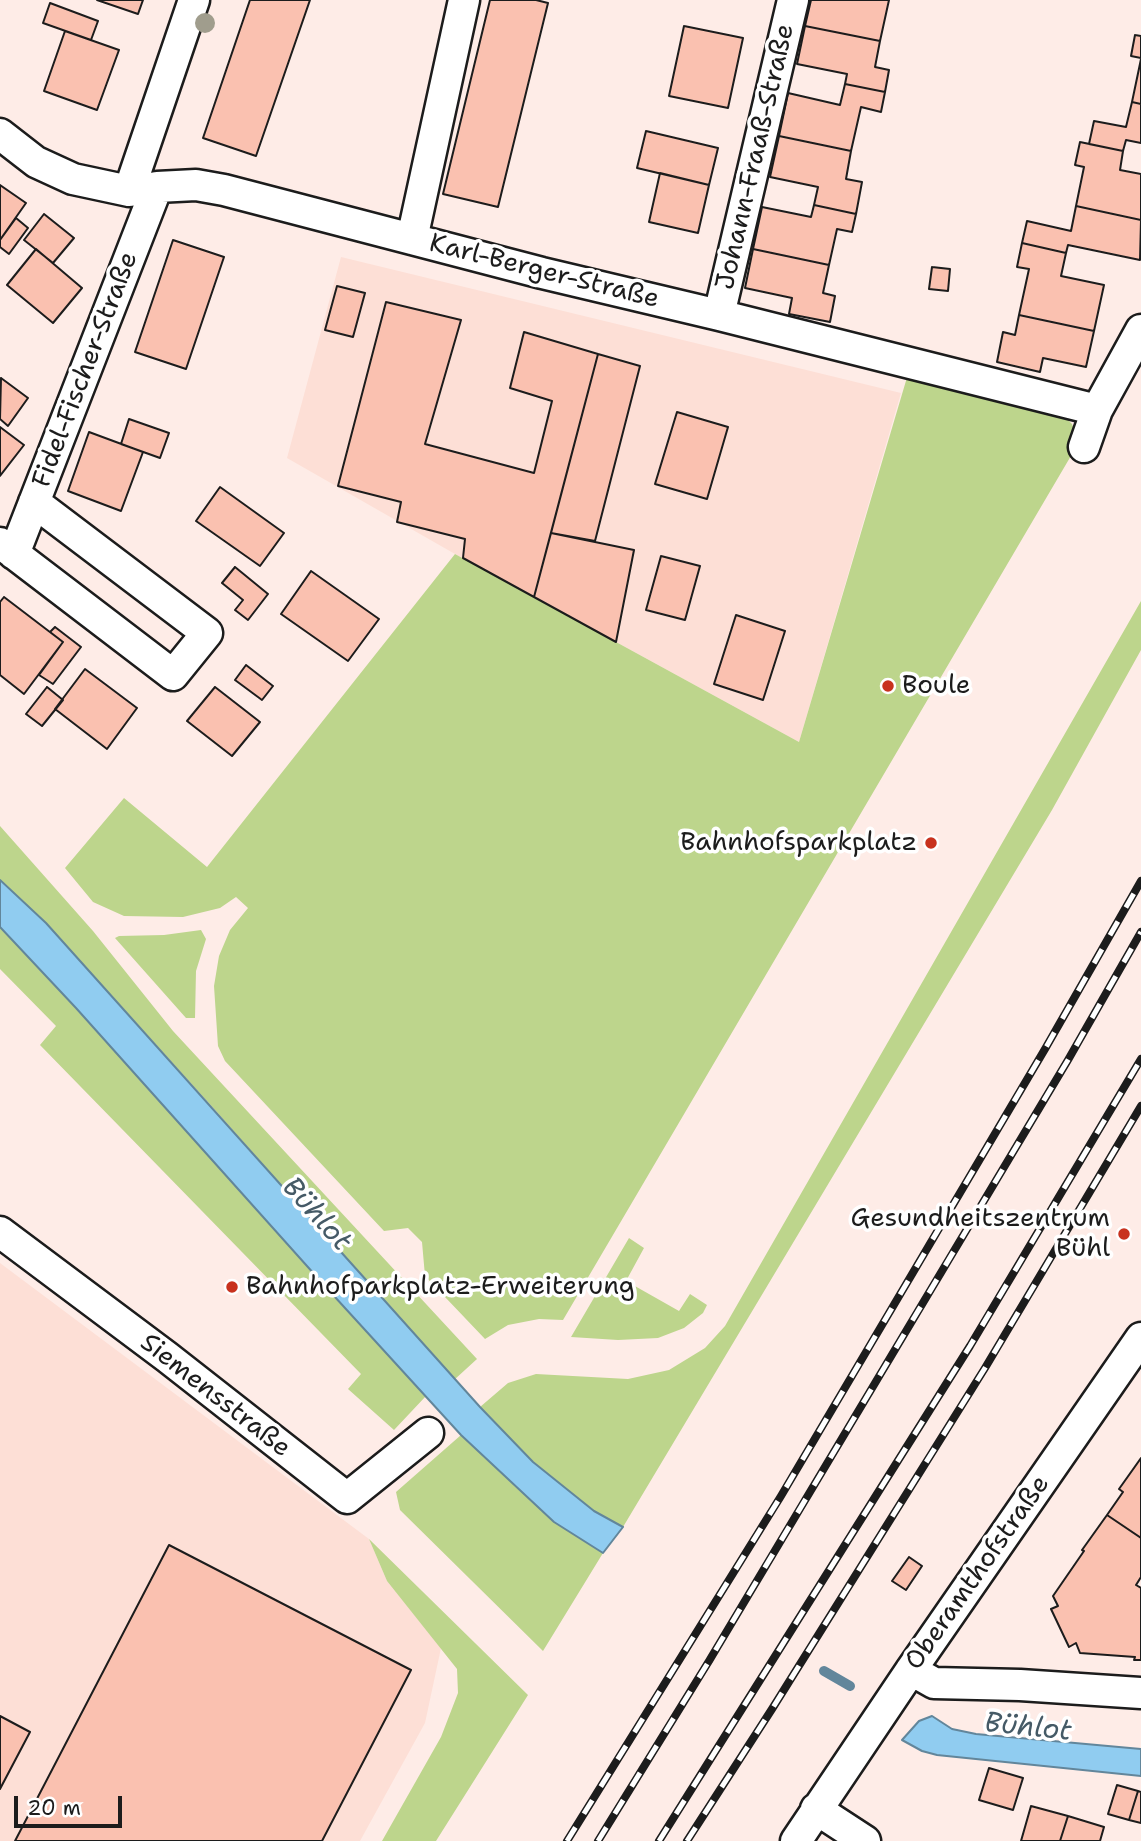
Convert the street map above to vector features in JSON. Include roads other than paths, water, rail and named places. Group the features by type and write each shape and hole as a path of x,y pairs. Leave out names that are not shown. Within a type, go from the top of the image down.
{"street":[{"name":"Fidel-Fischer-Straße","path":"7,549 34,502 143,189 194,0"},
{"path":"412,239 464,0"},
{"name":"Johann-Fraaß-Straße","path":"719,315 793,0"},
{"name":"Karl-Berger-Straße","path":"0,134 36,162 73,179 143,189 196,185 224,190 569,280 719,315 1094,431 1141,330"},
{"path":"7,549 173,675 207,633 34,502"},
{"name":"Siemensstraße","path":"0,1232 167,1357 347,1498 428,1433"},
{"name":"Oberamthofstraße","path":"796,1841 1141,1338"},
{"path":"911,1670 934,1683 1020,1685 1141,1693"},
{"path":"816,1809 865,1841"}],"water":[{"path":"0,880 46,923 480,1407 533,1462 594,1511 623,1527 603,1553 554,1522 461,1435 0,927"},
{"path":"932,1716 952,1729 976,1734 1141,1749 1141,1776 937,1755 922,1751 902,1740 919,1721"}],"waterway":[{"name":"Bühlot","path":"824,1671 850,1686"}],"railway":[{"path":"567,1841 781,1496 1141,881"},
{"path":"598,1841 709,1661 1068,1060 1141,932"},
{"path":"659,1841 970,1346 1141,1059"},
{"path":"687,1841 985,1368 1141,1106"}],"place":[{"name":"Boule","path":"888,686"},
{"name":"Bahnhofsparkplatz","path":"931,843"},
{"name":"Gesundheitszentrum Bühl","path":"1124,1234"},
{"name":"Bahnhofparkplatz-Erweiterung","path":"232,1287"}]}
